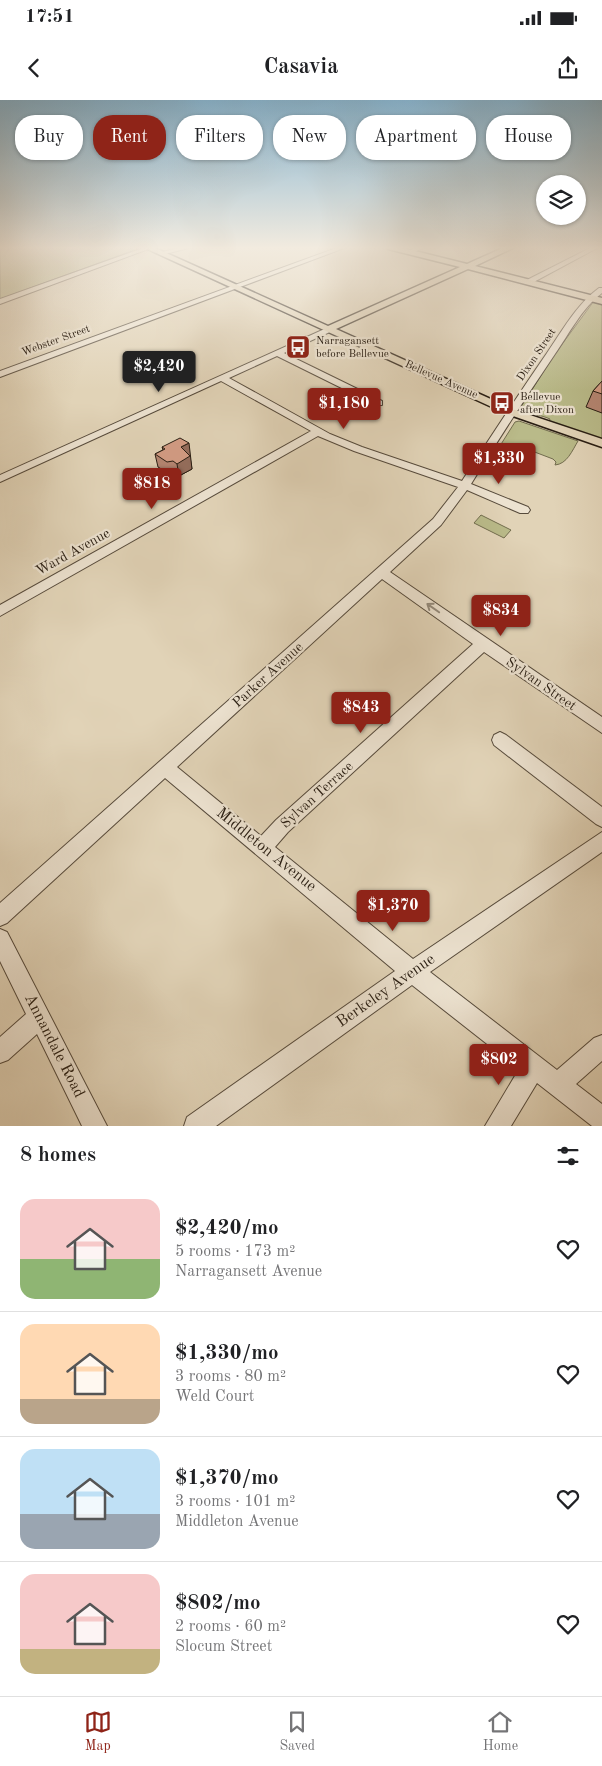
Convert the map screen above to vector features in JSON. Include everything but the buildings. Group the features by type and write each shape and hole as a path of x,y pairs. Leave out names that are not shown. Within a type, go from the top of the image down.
{"main road":[{"name":"Bellevue Avenue","path":"253,295 511,412 602,443"},
{"path":"329,329 404,295"},
{"path":"579,295 602,301"}],"street":[{"path":"0,302 19,295"},
{"name":"Webster Street","path":"0,374 215,295"},
{"name":"Dixon Street","path":"511,412 591,298 595,295"},
{"path":"0,478 329,329"},
{"path":"277,353 379,404"},
{"path":"222,378 318,432 358,450 464,485 524,510"},
{"name":"Parker Avenue","path":"0,916 437,522 456,499 511,412"},
{"name":"Ward Avenue","path":"0,611 318,432"},
{"name":"Sylvan Street","path":"382,573 602,726"},
{"name":"Sylvan Terrace","path":"263,847 282,826 484,643"},
{"path":"500,740 602,818"},
{"name":"Middleton Avenue","path":"165,768 412,972 602,1119"},
{"name":"Berkeley Avenue","path":"196,1126 412,972 602,841"},
{"name":"Annandale Road","path":"0,939 95,1126"},
{"path":"0,1052 39,1017"},
{"path":"557,1085 602,1046"},
{"path":"497,1126 534,1067"}],"green space":[{"path":"0,295 11,295 0,299"},
{"path":"594,301 602,303 602,441 549,422 550,419 546,417 519,410 554,355"},
{"path":"519,421 578,441 566,460 555,465 556,462 553,459 532,451 523,456 498,449 515,422"},
{"path":"481,515 511,530 504,538 474,523"}],"place":[{"name":"Narragansett before Bellevue","path":"298,347"},
{"name":"Bellevue after Dixon","path":"502,403"}]}
